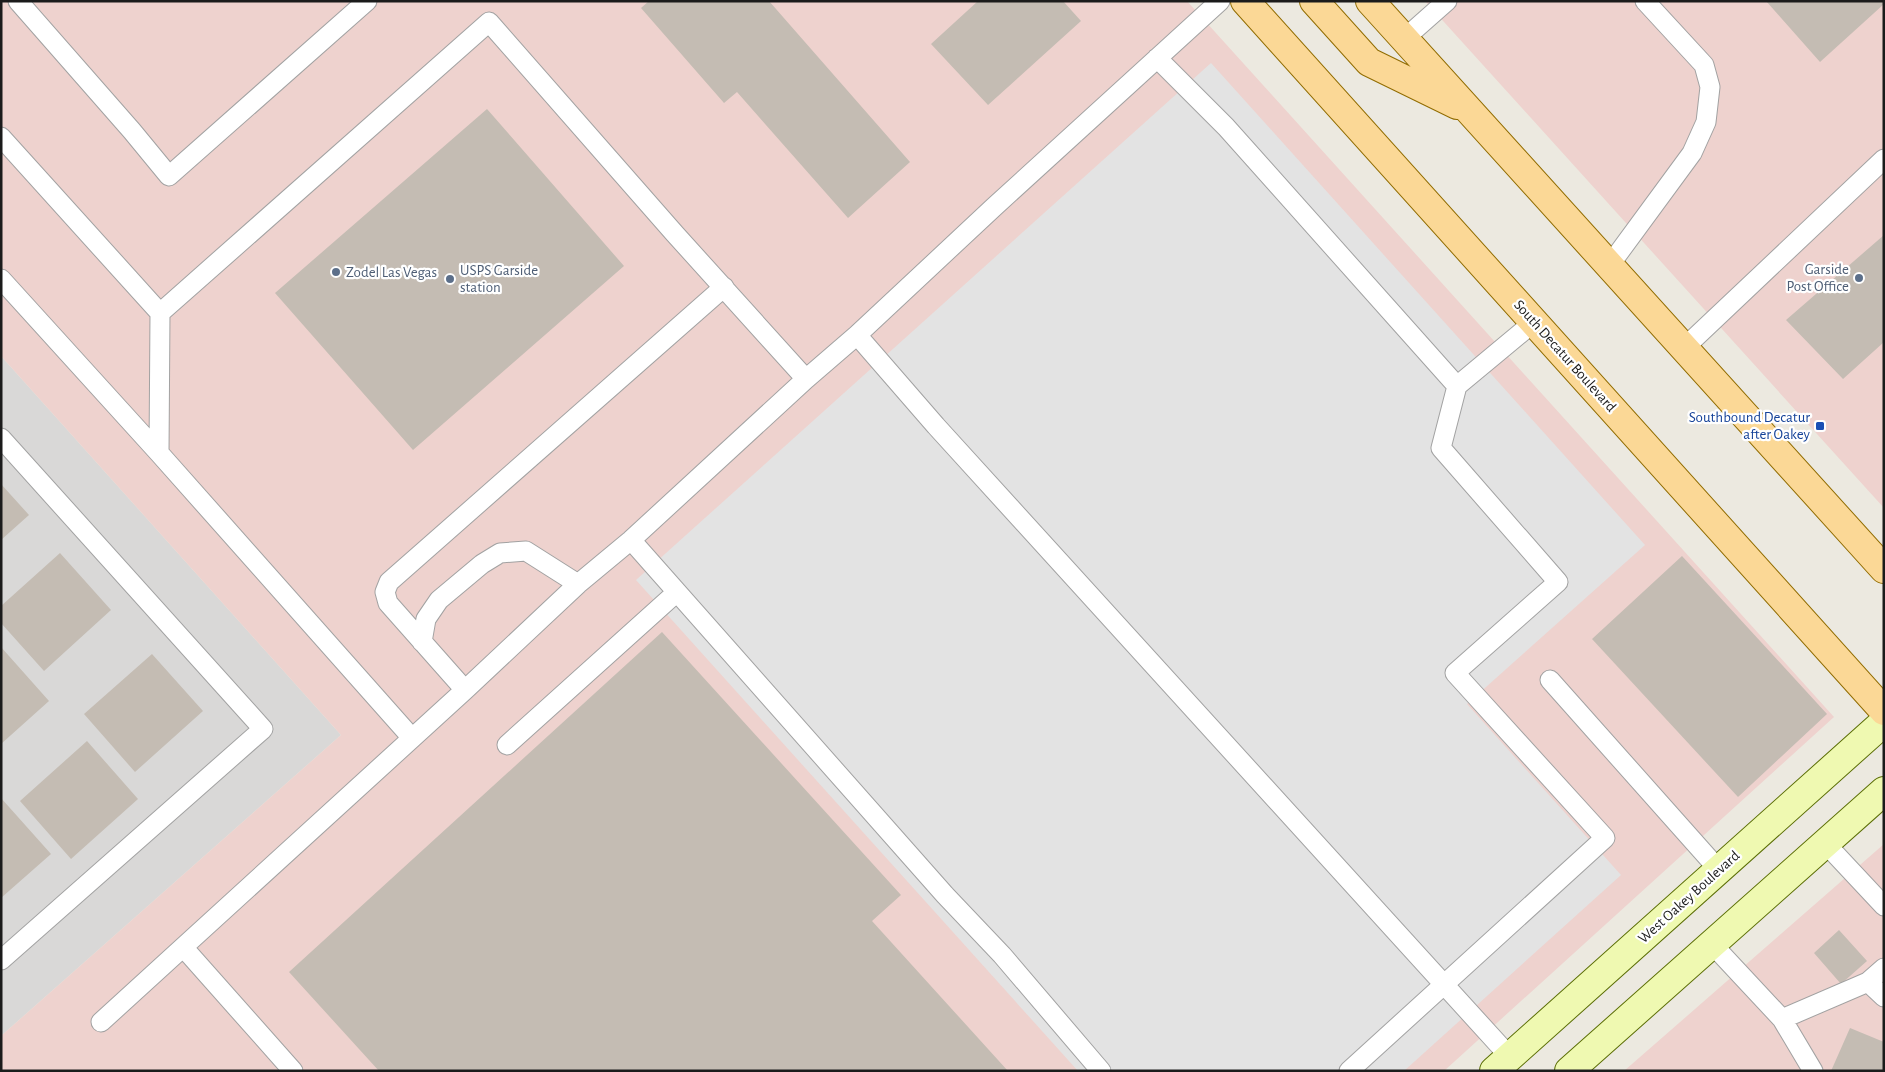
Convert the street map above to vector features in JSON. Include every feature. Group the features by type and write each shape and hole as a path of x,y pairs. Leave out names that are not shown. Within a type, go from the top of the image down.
{"main road":[{"name":"South Decatur Boulevard","path":"1245,1 1884,711"},
{"path":"1314,1 1369,62 1469,112"},
{"path":"1370,1 1884,569"},
{"name":"West Oakey Boulevard","path":"1502,1064 1884,722"},
{"path":"1581,1067 1712,944 1884,791"}],"lane":[{"path":"18,1 170,176 367,1"},
{"path":"101,1022 465,690 578,584 631,540 806,379 857,335 1220,1"},
{"path":"1404,39 1447,1"},
{"path":"1609,266 1692,153 1706,122 1710,87 1704,65 1645,1"},
{"path":"160,312 488,22 806,379"},
{"path":"1157,58 1226,127 1457,386"},
{"path":"1,137 160,312 159,454"},
{"path":"1684,348 1884,159"},
{"path":"1,280 412,738"},
{"path":"465,690 388,603 385,592 390,582 724,287"},
{"path":"1349,1071 1605,838 1455,673 1558,582 1441,448 1457,386 1534,322"},
{"path":"857,335 936,426 1445,985 1502,1064"},
{"path":"1,438 263,729 1,960"},
{"path":"631,540 945,895 1002,955 1101,1071"},
{"path":"422,642 426,619 439,600 482,564 500,553 526,551 578,584"},
{"path":"507,745 677,592"},
{"path":"1550,680 1719,870"},
{"path":"1826,843 1884,906"},
{"path":"1712,944 1782,1019 1813,1071"},
{"path":"183,947 293,1071"},
{"path":"1782,1019 1868,982 1884,968"},
{"path":"1868,982 1884,997"}],"shaded area":[{"path":"1,1 1187,1 1834,717 1444,1071 1,1071 1,1036 341,735 1,356"},
{"path":"1425,1 1884,1 1884,508"},
{"path":"1211,63 1645,545 1467,704 1621,875 1404,1071 1078,1071 636,580"},
{"path":"1,356 341,735 1,1036"},
{"path":"1884,844 1884,1071 1624,1071"}],"building":[{"path":"649,1 769,1 910,162 848,218 737,92 724,103 641,8"},
{"path":"978,1 1063,1 1081,21 988,105 931,44"},
{"path":"1766,1 1884,1 1884,4 1820,62"},
{"name":"USPS Garside station","path":"487,109 624,266 413,450 275,293"},
{"name":"Garside Post Office","path":"1884,235 1884,342 1843,379 1786,320"},
{"path":"1,484 29,515 1,540"},
{"path":"60,553 111,610 44,671 1,623 1,606"},
{"path":"1682,556 1827,714 1738,797 1592,639"},
{"path":"662,632 901,895 872,921 1008,1071 379,1071 289,972"},
{"path":"1,647 49,701 1,744"},
{"path":"152,654 203,711 135,772 84,714"},
{"path":"87,741 138,799 71,859 20,801"},
{"path":"1,798 51,854 1,898"},
{"path":"1839,930 1867,961 1841,984 1814,953"},
{"path":"1850,1028 1884,1042 1884,1071 1831,1071"}],"place":[{"name":"Zodel Las Vegas","path":"336,272"},
{"name":"Garside Post Office","path":"1859,278"},
{"name":"USPS Garside station","path":"450,279"},
{"name":"Southbound Decatur after Oakey","path":"1820,426"}]}
